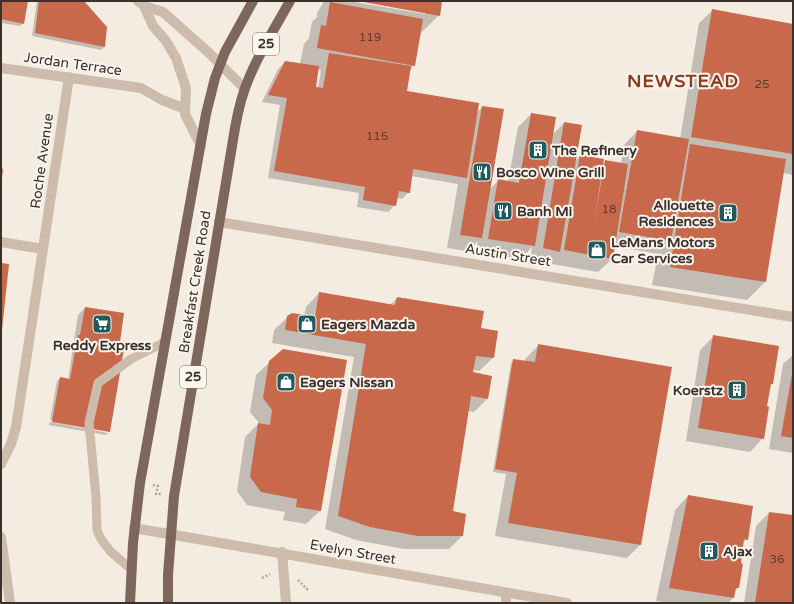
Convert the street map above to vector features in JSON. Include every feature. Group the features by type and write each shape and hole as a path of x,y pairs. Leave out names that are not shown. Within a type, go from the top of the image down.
{"main road":[{"name":"Breakfast Creek Road","path":"130,603 134,528 140,483 212,89 220,64 235,32 253,1"},
{"name":"Breakfast Creek Road","path":"168,603 168,575 174,496 235,128 245,89 258,59 290,1"}],"street":[{"path":"141,4 163,12 245,89"},
{"path":"141,4 153,26 172,50 179,65 186,88 185,114 201,146"},
{"name":"Jordan Terrace","path":"1,68 141,88 162,100 185,109"},
{"name":"Roche Avenue","path":"1,464 11,444 16,428 69,77"},
{"name":"Austin Street","path":"219,222 793,317"},
{"path":"1,242 43,249"},
{"name":"Evelyn Street","path":"134,528 282,552 506,598 567,603"},
{"path":"1,537 10,603"},
{"path":"282,552 286,603"}],"lane":[{"path":"132,570 111,552 101,539 97,530 96,497 89,422 98,383 131,359 165,342"}],"path":[{"path":"153,485 158,486 156,494 162,494"},
{"path":"262,578 270,574"},
{"path":"297,578 309,591"}],"building":[{"path":"1,1 28,1 24,24 1,19"},
{"path":"39,1 84,1 107,27 105,47 35,33"},
{"path":"358,1 442,1 440,16"},
{"path":"330,2 423,19 415,66 317,48 321,25 326,26"},
{"path":"712,9 793,24 793,154 691,137"},
{"path":"329,53 411,66 407,91 479,103 467,178 413,169 410,193 399,191 396,206 363,200 365,187 274,171 287,98 268,95 285,61 319,66 316,87 323,88"},
{"name":"Bosco Wine Grill","path":"482,106 504,109 482,238 460,235"},
{"name":"The Refinery","path":"531,113 556,117 535,246 488,239 498,179 519,183"},
{"path":"564,122 582,125 560,252 543,248"},
{"path":"637,130 689,139 671,241 619,232"},
{"name":"Allouette Residences","path":"690,144 786,159 766,282 670,267"},
{"path":"580,155 604,159 594,223 605,160 628,164 613,259 564,250"},
{"path":"1,168 3,169 2,178 1,178"},
{"path":"1,263 9,264 2,330 1,330"},
{"path":"319,292 395,305 397,297 484,311 481,328 498,331 494,358 476,356 473,372 492,376 488,399 471,396 453,511 466,514 463,536 418,536 370,527 338,516 366,344 285,330 287,316 292,313 315,317"},
{"path":"85,307 124,313 120,342 125,343 110,432 52,422 60,377 70,379"},
{"name":"Koerstz","path":"713,335 779,346 773,384 771,384 767,406 769,407 764,439 698,428"},
{"path":"538,344 672,367 641,545 508,523 517,473 495,469 513,359 535,362"},
{"path":"283,349 347,360 321,511 296,507 297,499 261,492 250,477 258,423 270,425 272,410 263,398 269,361"},
{"path":"793,374 793,438 781,436"},
{"name":"Ajax","path":"688,495 753,506 748,540 744,539 741,563 743,564 739,588 736,588 734,598 669,588"},
{"path":"769,512 793,515 793,603 755,603"}],"place":[{"name":"The Refinery","path":"538,150"},
{"name":"Bosco Wine Grill","path":"482,172"},
{"name":"Banh Mi","path":"503,211"},
{"name":"Allouette Residences","path":"728,213"},
{"name":"LeMans Motors Car Services","path":"597,250"},
{"name":"Reddy Express","path":"102,324"},
{"name":"Eagers Mazda","path":"307,324"},
{"name":"Eagers Nissan","path":"286,382"},
{"name":"Koerstz","path":"737,390"},
{"name":"Ajax","path":"709,551"}],"district":[{"name":"NEWSTEAD","path":"683,81"}]}
